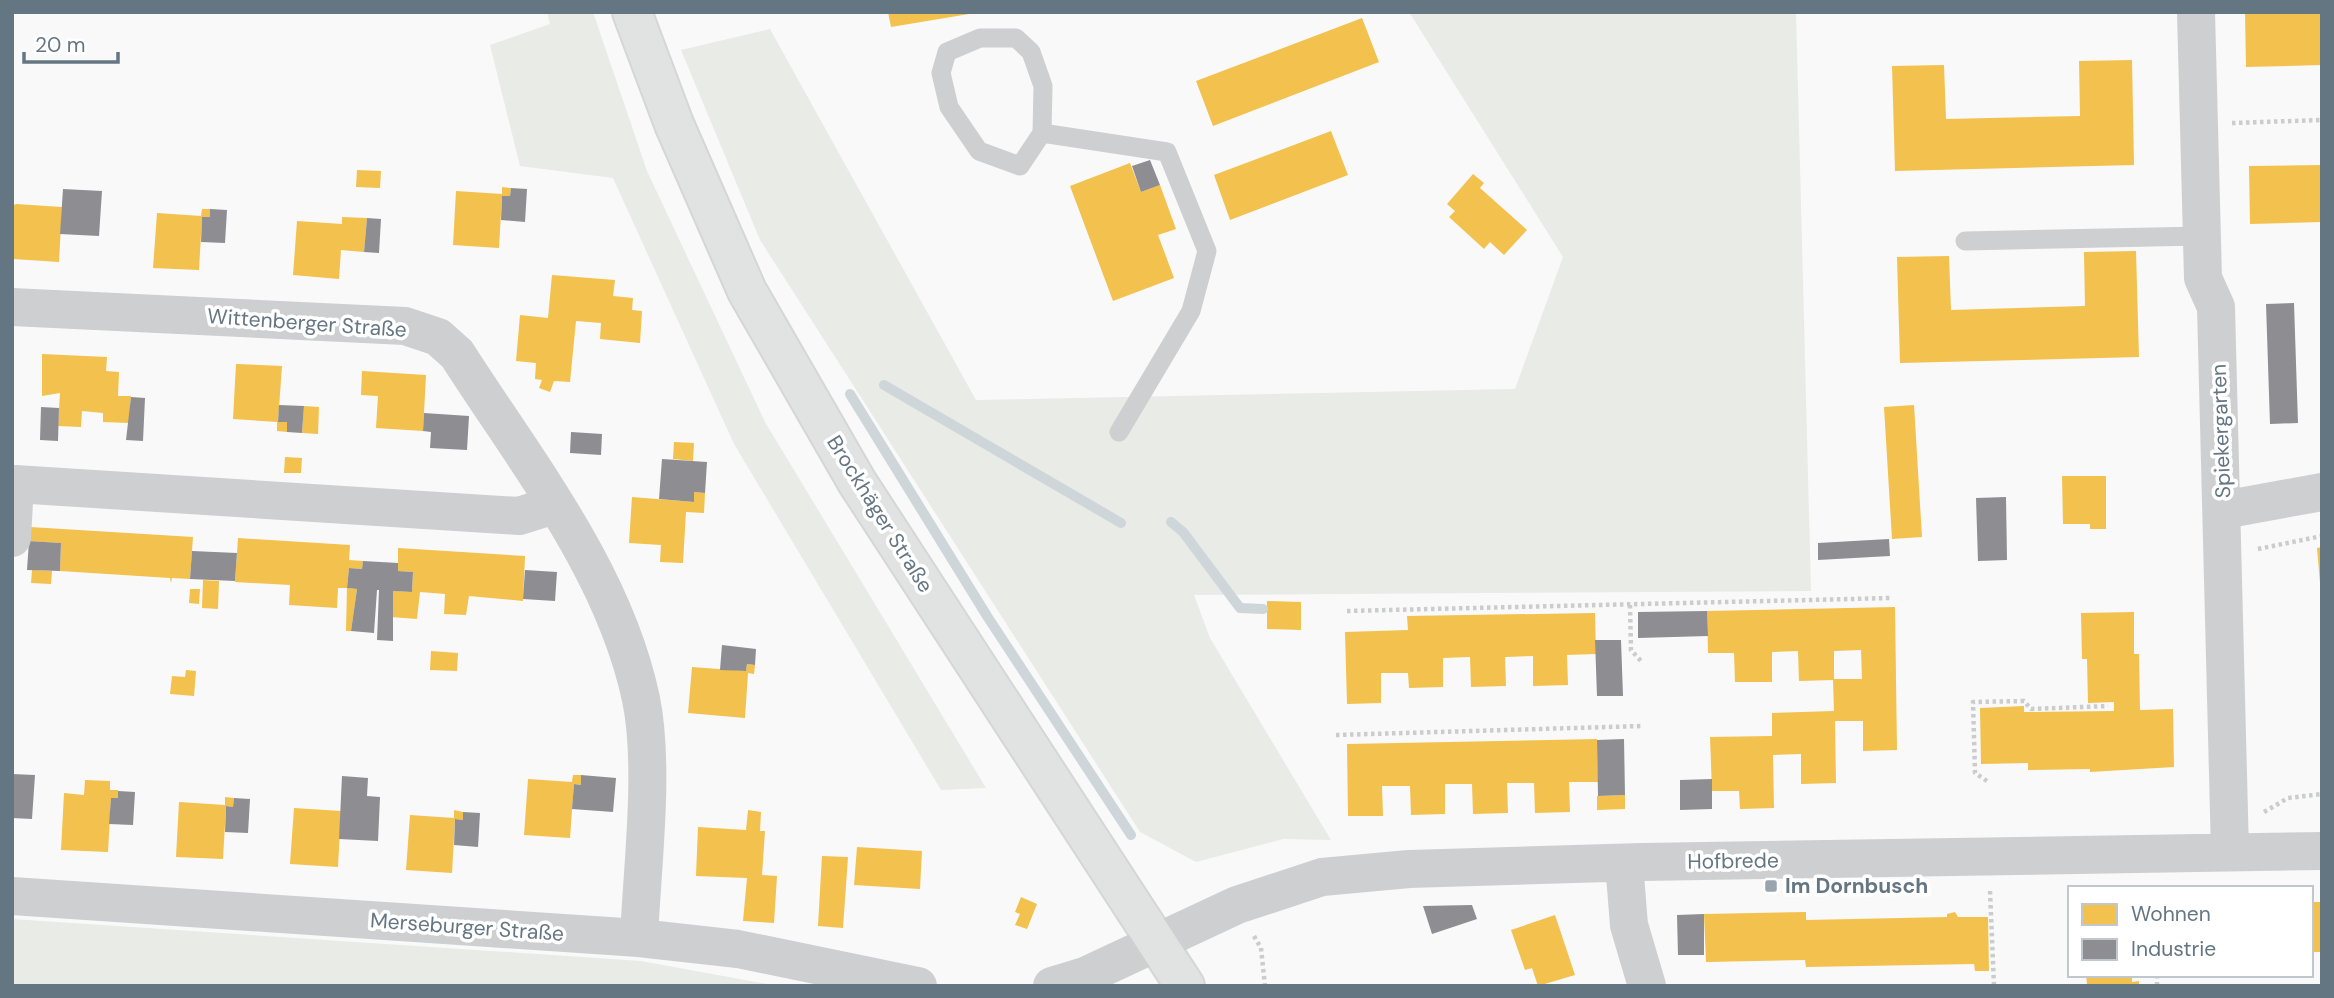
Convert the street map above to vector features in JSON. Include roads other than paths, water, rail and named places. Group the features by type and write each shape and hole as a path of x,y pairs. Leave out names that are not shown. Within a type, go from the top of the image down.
{"main road":[{"name":"Brockhäger Straße","path":"632,12 674,124 747,291 857,482 1185,986"}],"street":[{"name":"Spiekergarten","path":"2196,12 2203,278 2216,307 2230,852"},
{"name":"Wittenberger Straße","path":"12,307 405,326 438,337 457,354 589,561 622,635 641,701 646,764 639,938"},
{"path":"12,537 15,484 519,516 554,505"},
{"path":"2223,510 2322,492"},
{"name":"Hofbrede","path":"1157,941 1237,905 1322,877 1409,869 2322,851"},
{"path":"1624,863 1629,925 1647,986"},
{"name":"Merseburger Straße","path":"12,896 639,938 738,949 918,986"},
{"path":"1052,986 1085,976 1157,941"}],"lane":[{"path":"980,37 1016,38 1031,52 1042,86 1042,133 1020,166 979,150 949,107 941,73 947,52 980,37"},
{"path":"1042,133 1167,152 1208,251 1191,311 1119,432"},
{"path":"1965,241 2201,236"}],"waterway":[{"path":"884,385 1121,523"},
{"path":"850,394 987,616 1131,835"},
{"path":"1171,522 1183,532 1240,608 1263,609"}],"place":[{"name":"Im Dornbusch","path":"1771,886"}]}
